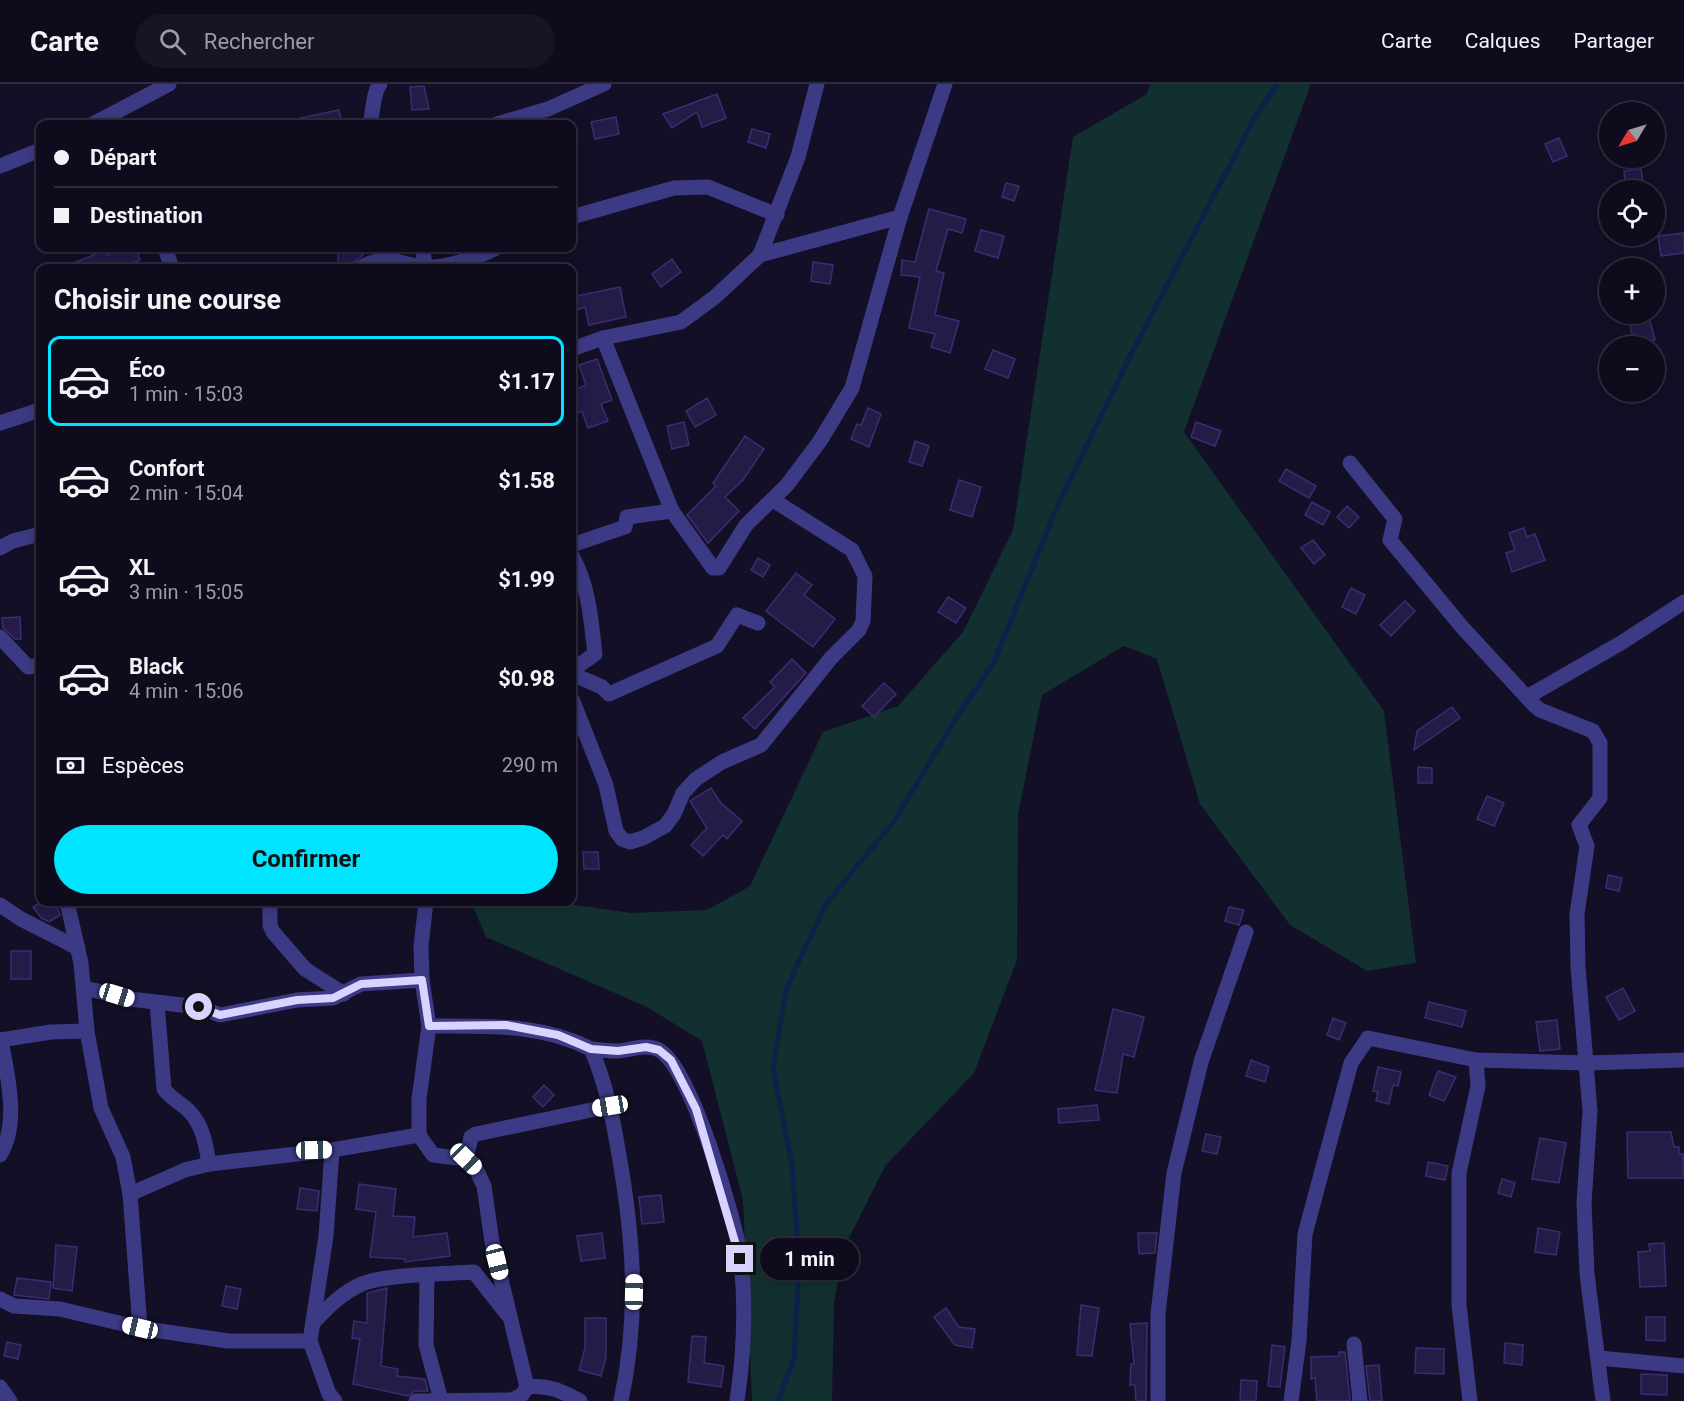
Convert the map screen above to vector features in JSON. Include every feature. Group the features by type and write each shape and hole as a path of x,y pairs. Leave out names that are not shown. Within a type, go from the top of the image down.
{"street":[{"path":"101,120 169,84"},
{"path":"371,120 375,103 374,93 380,84"},
{"path":"511,120 548,109 604,84"},
{"path":"576,348 603,338 681,322 715,297 760,255 798,157 817,84"},
{"path":"603,338 672,511 715,569 719,568 746,525 773,500 820,441 852,388 900,217 945,84"},
{"path":"0,166 36,152"},
{"path":"576,216 665,190 708,187 777,215"},
{"path":"760,255 900,217"},
{"path":"438,264 476,252"},
{"path":"373,264 392,258 412,264"},
{"path":"0,423 36,411"},
{"path":"1350,463 1395,519 1390,540 1462,627 1540,710 1593,731 1600,743 1600,798 1579,825 1587,846 1577,914 1578,967 1590,1111 1584,1203 1587,1274 1603,1401"},
{"path":"576,709 606,785 616,831 622,839 630,842 665,826 674,814 682,793 696,779 722,762 761,745 831,658 859,630 863,621 865,576 852,550 773,500"},
{"path":"576,544 625,527 627,517 672,511"},
{"path":"0,548 13,541 36,535"},
{"path":"576,564 590,608 595,654 576,667"},
{"path":"1527,697 1622,643 1684,602"},
{"path":"576,676 602,687 609,694 717,646 737,615 758,623"},
{"path":"0,637 28,667 36,666"},
{"path":"0,905 21,919 78,948"},
{"path":"68,906 85,988 87,1031 101,1108 123,1157 130,1194 140,1328"},
{"path":"270,906 270,925 273,932 305,969 344,994"},
{"path":"416,1401 512,1400 522,1395 527,1387 492,1242 487,1196 476,1169 466,1159 433,1155 419,1135 419,1099 429,1026 422,980 421,946 426,906"},
{"path":"1158,1401 1158,1314 1174,1173 1201,1062 1246,932"},
{"path":"85,988 157,1003 199,1007 220,1015 297,1000 324,1000 344,994 361,984 422,980"},
{"path":"157,1003 164,1089 170,1098 190,1112 206,1142 209,1164"},
{"path":"429,1026 506,1025 558,1035 591,1049 618,1051 646,1047 659,1050 671,1060 696,1109 740,1259 744,1358 737,1401"},
{"path":"0,1155 8,1132 9,1111 9,1084 1,1040 51,1032 87,1031"},
{"path":"1291,1401 1299,1341 1305,1234 1351,1063 1368,1038 1476,1060 1587,1063 1684,1060"},
{"path":"591,1049 610,1106 623,1178 634,1278 632,1333 621,1401"},
{"path":"1470,1401 1459,1305 1459,1173 1478,1086 1476,1060"},
{"path":"466,1159 471,1137 476,1134 610,1106"},
{"path":"130,1194 185,1170 209,1164 332,1150 419,1135"},
{"path":"332,1150 326,1236 310,1341 329,1394 335,1401"},
{"path":"314,1322 348,1291 365,1283 474,1272 512,1320"},
{"path":"427,1275 426,1345 441,1400"},
{"path":"0,1299 14,1306 60,1310 140,1328 228,1341 310,1341"},
{"path":"1354,1344 1360,1401"},
{"path":"1599,1358 1684,1366"},
{"path":"527,1387 540,1385 559,1390 580,1401"},
{"path":"0,1387 10,1401"}],"green space":[{"path":"1150,84 1311,84 1184,432 1384,711 1416,963 1367,971 1290,925 1200,804 1157,659 1124,646 1042,695 1018,815 1017,960 974,1073 885,1166 846,1244 834,1302 832,1401 752,1401 743,1200 702,1041 647,1007 486,937 473,906 576,905 631,913 707,910 750,886 823,732 898,706 963,632 1013,530 1073,137 1147,94"}],"building":[{"path":"424,86 429,109 412,110 410,87"},
{"path":"717,94 726,118 702,127 697,112 672,128 663,114"},
{"path":"339,110 341,120 300,120 300,118"},
{"path":"616,117 619,134 595,139 591,122"},
{"path":"752,129 770,134 766,148 748,142"},
{"path":"1559,138 1567,156 1553,162 1545,144"},
{"path":"1641,169 1643,180 1625,180 1624,171"},
{"path":"1006,183 1019,186 1014,201 1002,197"},
{"path":"929,209 966,219 962,233 948,229 936,271 944,273 935,315 959,321 950,353 931,347 935,334 909,328 920,277 901,275 902,260 915,262"},
{"path":"981,230 1004,236 998,258 975,251"},
{"path":"1684,233 1684,253 1661,256 1660,246 1665,246 1665,235"},
{"path":"101,252 106,252 107,255 115,252 137,252 140,260 129,264 71,264"},
{"path":"338,252 363,252 363,255 352,263 338,264"},
{"path":"672,259 681,272 661,287 652,274"},
{"path":"813,262 833,265 830,284 811,281"},
{"path":"620,287 626,317 589,325 585,307 576,310 576,296"},
{"path":"1630,324 1651,324 1654,336 1633,336"},
{"path":"993,350 1015,359 1008,378 985,369"},
{"path":"597,359 612,400 601,404 608,421 588,428 582,411 576,413 576,389 586,385 579,365"},
{"path":"707,398 716,415 695,427 686,411"},
{"path":"868,408 881,414 869,447 851,439 857,424 861,425"},
{"path":"684,422 689,445 672,449 667,426"},
{"path":"1196,422 1221,431 1215,446 1191,437"},
{"path":"745,436 764,449 743,480 725,497 739,511 708,543 687,515 716,486 713,483"},
{"path":"915,441 929,446 922,466 909,462"},
{"path":"1286,469 1316,486 1309,498 1279,481"},
{"path":"959,480 981,487 972,517 950,510"},
{"path":"1312,502 1330,512 1323,525 1305,515"},
{"path":"1347,506 1359,517 1349,528 1337,517"},
{"path":"1524,528 1527,537 1535,534 1545,560 1512,572 1506,553 1515,550 1509,533"},
{"path":"1313,540 1325,555 1314,564 1301,548"},
{"path":"758,558 770,565 763,577 751,570"},
{"path":"796,573 812,585 804,595 835,619 813,647 766,611"},
{"path":"1351,588 1365,595 1356,614 1342,607"},
{"path":"948,597 966,608 956,623 938,612"},
{"path":"1405,601 1415,611 1391,636 1380,625"},
{"path":"20,617 21,639 15,639 3,628 2,618"},
{"path":"792,659 806,673 755,729 743,718 775,687 770,682"},
{"path":"884,683 896,694 874,717 862,706"},
{"path":"1452,707 1460,718 1414,750 1417,731"},
{"path":"1418,767 1432,768 1432,783 1418,783"},
{"path":"711,788 721,803 742,821 727,839 723,835 703,856 691,845 707,828 690,801"},
{"path":"1487,796 1504,803 1494,826 1477,819"},
{"path":"583,852 598,852 599,869 584,869"},
{"path":"1608,875 1622,878 1619,891 1606,888"},
{"path":"57,906 60,915 49,922 41,918 33,907"},
{"path":"1229,907 1244,910 1239,925 1225,921"},
{"path":"11,951 31,951 31,979 11,979"},
{"path":"1623,988 1635,1011 1619,1020 1606,997"},
{"path":"1429,1002 1466,1011 1462,1027 1425,1018"},
{"path":"1113,1009 1144,1017 1134,1057 1123,1054 1117,1093 1095,1090"},
{"path":"1333,1018 1346,1023 1339,1040 1327,1035"},
{"path":"1557,1020 1560,1049 1540,1051 1536,1022"},
{"path":"1251,1060 1269,1067 1265,1082 1246,1076"},
{"path":"1378,1067 1401,1072 1398,1086 1393,1085 1389,1104 1376,1101 1378,1092 1373,1091"},
{"path":"1438,1071 1456,1077 1444,1101 1429,1095"},
{"path":"544,1085 554,1095 543,1107 533,1097"},
{"path":"1097,1105 1099,1120 1059,1123 1058,1109"},
{"path":"1627,1132 1671,1132 1674,1147 1679,1147 1679,1154 1683,1154 1683,1178 1628,1178"},
{"path":"1206,1134 1221,1137 1217,1154 1202,1151"},
{"path":"1540,1138 1566,1143 1559,1183 1532,1179"},
{"path":"1428,1162 1448,1166 1445,1180 1426,1176"},
{"path":"1502,1179 1515,1183 1511,1197 1498,1193"},
{"path":"359,1184 396,1189 393,1216 415,1217 413,1237 447,1233 450,1256 405,1262 405,1259 370,1257 376,1212 356,1209"},
{"path":"300,1188 319,1191 317,1211 297,1209"},
{"path":"661,1195 664,1222 642,1224 639,1197"},
{"path":"1538,1228 1560,1232 1556,1255 1535,1252"},
{"path":"602,1233 605,1258 581,1261 577,1236"},
{"path":"1138,1233 1157,1233 1155,1253 1139,1254"},
{"path":"1664,1243 1666,1286 1640,1287 1638,1252 1650,1251 1649,1244"},
{"path":"56,1245 77,1247 72,1291 53,1288"},
{"path":"17,1278 51,1282 49,1299 14,1295"},
{"path":"226,1286 241,1289 237,1309 222,1306"},
{"path":"387,1288 381,1366 398,1369 397,1376 425,1379 428,1391 415,1391 408,1396 353,1384 360,1339 352,1338 354,1321 367,1323 367,1293"},
{"path":"1081,1305 1099,1308 1092,1356 1077,1355"},
{"path":"946,1308 959,1327 975,1329 972,1348 955,1345 934,1317"},
{"path":"1646,1317 1665,1317 1665,1341 1646,1340"},
{"path":"585,1318 606,1318 606,1357 601,1376 579,1370 585,1348"},
{"path":"1147,1323 1146,1401 1136,1401 1135,1385 1130,1385 1131,1364 1134,1364 1130,1324"},
{"path":"692,1336 706,1337 704,1363 724,1366 721,1387 688,1382"},
{"path":"7,1342 21,1345 18,1359 4,1356"},
{"path":"1505,1343 1523,1345 1522,1365 1504,1363"},
{"path":"1272,1345 1285,1347 1280,1387 1268,1386"},
{"path":"1416,1348 1444,1349 1444,1374 1415,1373"},
{"path":"1339,1352 1345,1352 1350,1401 1317,1401 1315,1378 1311,1379 1311,1357 1339,1356"},
{"path":"1379,1365 1382,1401 1370,1401 1366,1366"},
{"path":"1641,1374 1667,1375 1667,1395 1641,1394"},
{"path":"1241,1380 1257,1381 1256,1401 1240,1401"}],"waterway":[{"path":"778,1401 794,1359 799,1264 792,1166 773,1067 786,989 826,904 894,821 957,717 993,664 1058,505 1130,356 1255,117 1277,84"}],"route":[{"path":"199,1007 220,1015 297,1000 324,1000 344,994 361,984 422,980 429,1026 506,1025 558,1035 591,1049 618,1051 646,1047 659,1050 671,1060 696,1109 734,1230 740,1259"}]}
